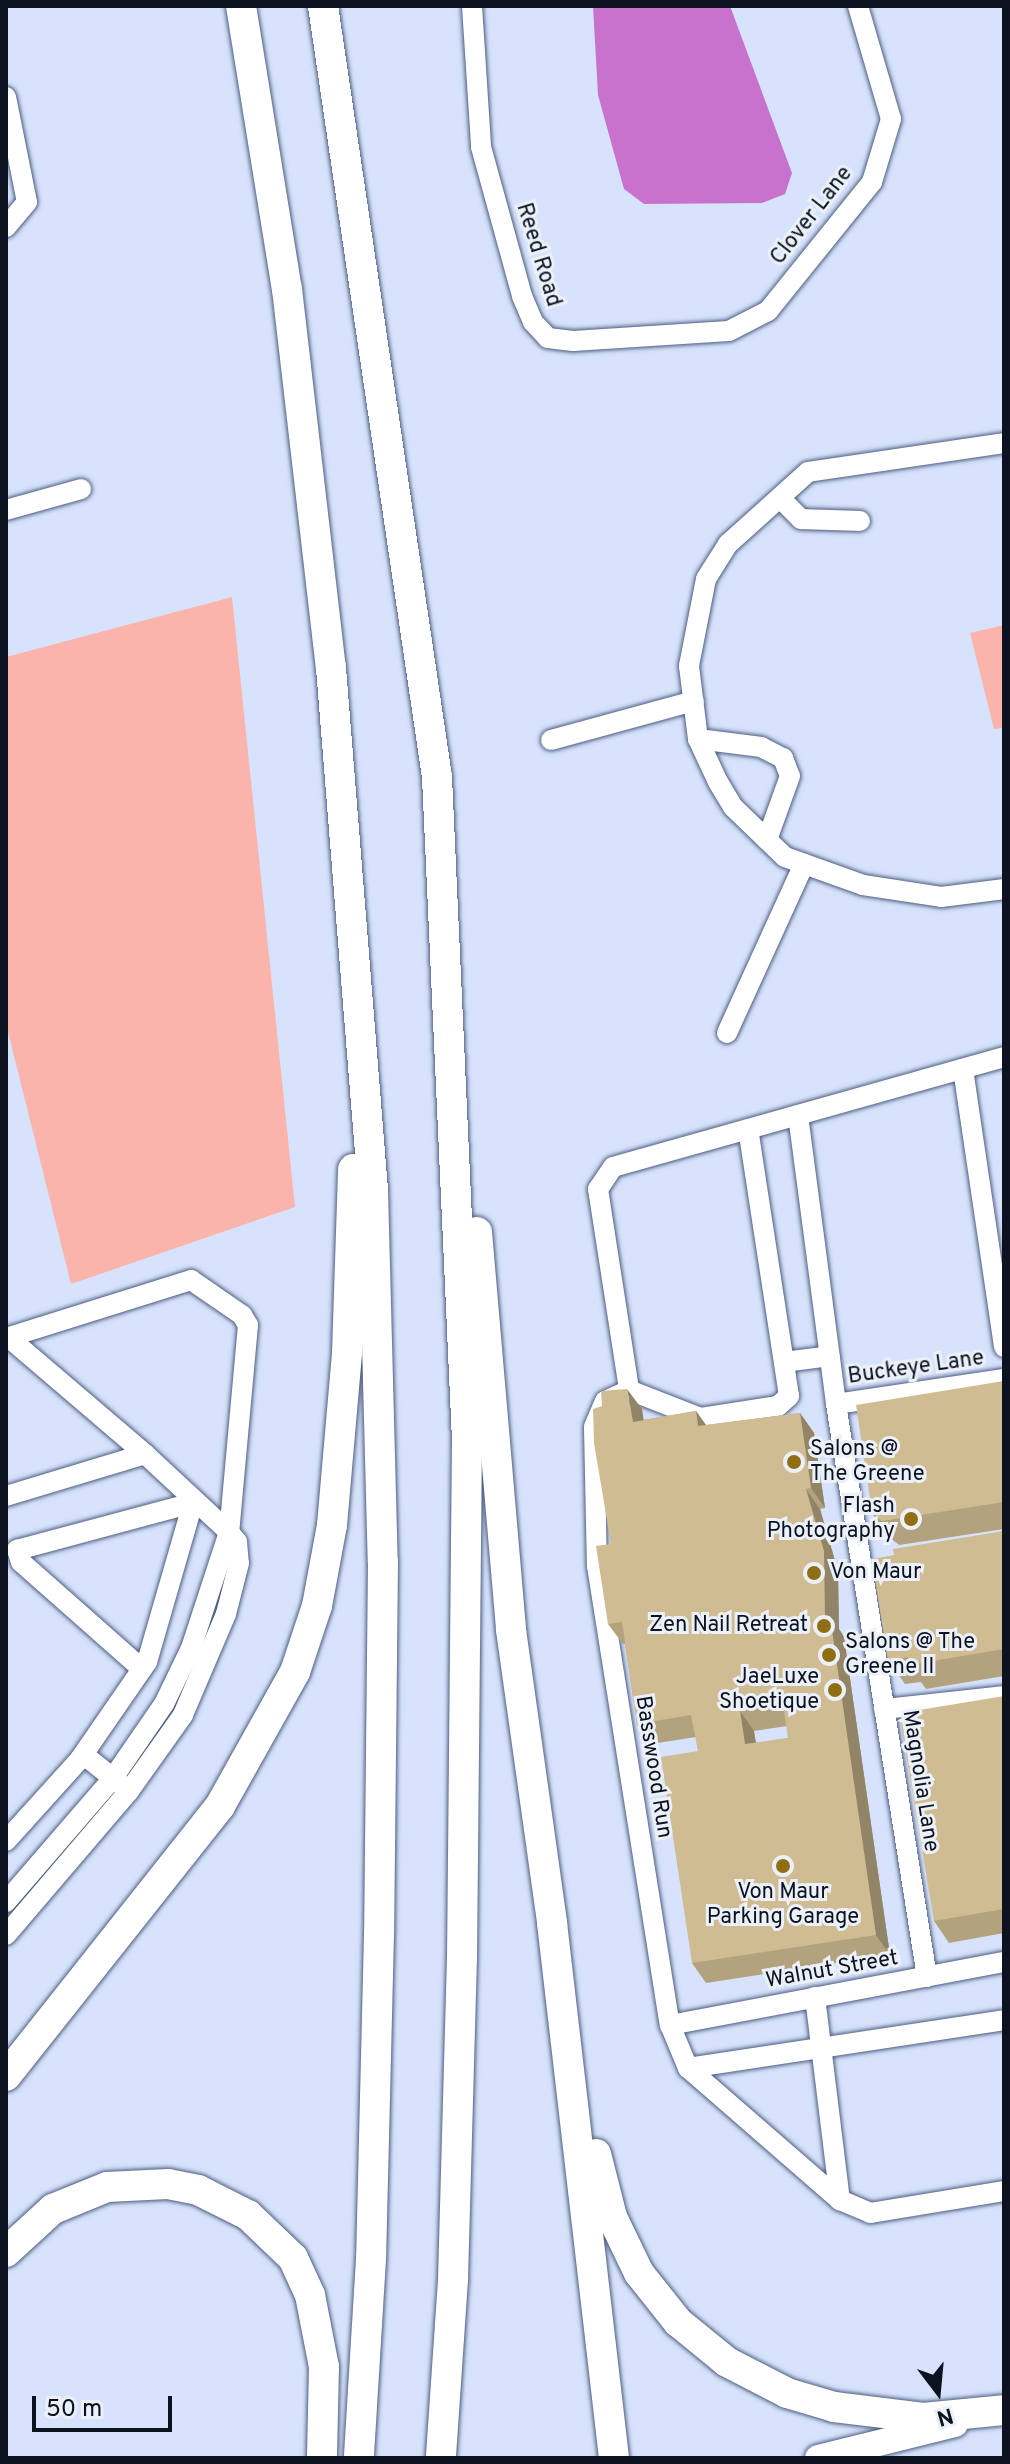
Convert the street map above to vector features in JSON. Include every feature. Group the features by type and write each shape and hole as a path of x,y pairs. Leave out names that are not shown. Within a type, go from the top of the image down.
{"highway":[{"path":"241,6 287,289 331,668 373,1190 383,1562 371,2259 359,2458"},
{"path":"323,6 402,515 437,777 511,1630 552,1923 614,2458"},
{"path":"437,777 467,1439 461,2003 453,2280 441,2458"},
{"path":"6,2076 220,1806 277,1711 306,1645 332,1525 347,1353 355,963"},
{"path":"552,1923 605,2194 639,2273 678,2322 744,2373 834,2407 923,2418 1004,2410"},
{"path":"6,2252 53,2209 107,2187 168,2184 198,2190 248,2215 293,2258 310,2295 324,2367 322,2458"}],"main road":[{"path":"818,2458 1004,2410"}],"street":[{"name":"Reed Road","path":"472,6 481,147 533,322 548,338 573,341 729,331 768,311"},
{"name":"Clover Lane","path":"768,311 872,182 891,119 858,6"},
{"path":"6,97 26,196 14,220"},
{"path":"1004,443 808,472 728,544 706,579 689,666 698,739 733,807 785,857 863,885 941,897 1004,889"},
{"path":"6,510 81,489"},
{"path":"780,498 801,519 860,521"},
{"path":"551,740 694,701"},
{"path":"698,739 761,747 783,758 790,776 767,840"},
{"path":"727,1033 804,864"},
{"path":"748,1129 789,1396 778,1406 701,1418 629,1390 598,1189 603,1177 613,1167 748,1129 798,1115 963,1069 1004,1057"},
{"path":"963,1069 1003,1336"},
{"name":"Magnolia Lane","path":"798,1115 836,1404 927,1977"},
{"path":"7,1337 191,1280 242,1315 248,1325 229,1532"},
{"path":"6,1902 121,1784 183,1715 209,1661 239,1563 237,1542 229,1532 193,1503 145,1454 7,1337"},
{"path":"784,1362 830,1356"},
{"name":"Buckeye Lane","path":"836,1404 1004,1379"},
{"name":"Basswood Run","path":"629,1390 605,1401 594,1427 597,1566 670,2025 688,2068"},
{"path":"6,1496 145,1454"},
{"path":"6,1841 84,1755 142,1669 193,1503"},
{"path":"142,1669 21,1562 17,1550 193,1503"},
{"path":"861,1565 890,1561"},
{"path":"884,1709 1004,1696"},
{"path":"84,1755 121,1784"},
{"path":"6,1935 121,1784"},
{"name":"Walnut Street","path":"670,2025 1004,1962"},
{"path":"815,1997 840,2200"},
{"path":"688,2068 1004,2020"},
{"path":"688,2068 840,2200 870,2213 1004,2191"}],"shaded area":[{"path":"593,6 730,6 792,173 785,194 762,203 644,204 624,189 598,95"},
{"path":"232,597 295,1207 71,1284 6,1024 6,657"},
{"path":"1004,625 1004,728 994,729 970,633"}],"building":[{"path":"1004,1381 1004,1502 882,1521 872,1513 856,1405"},
{"path":"627,1389 633,1422 696,1411 698,1426 800,1413 811,1488 806,1489 824,1551 825,1617 830,1616 876,1935 692,1963 661,1757 698,1751 691,1715 637,1724 622,1622 608,1624 596,1546 611,1544 594,1443 593,1409 602,1406 601,1391","holes":["783,1704 788,1738 745,1744 740,1711"]},
{"path":"1004,1531 1004,1649 909,1665 908,1657 888,1660 872,1559 894,1555 893,1549"},
{"path":"1004,1696 1004,1909 934,1921 901,1724 907,1712"}],"place":[{"name":"Salons @ The Greene","path":"794,1462"},
{"name":"Flash Photography","path":"911,1519"},
{"name":"Von Maur","path":"814,1573"},
{"name":"Zen Nail Retreat","path":"824,1626"},
{"name":"Salons @ The Greene II","path":"829,1655"},
{"name":"JaeLuxe Shoetique","path":"835,1690"},
{"name":"Von Maur Parking Garage","path":"783,1866"}]}
